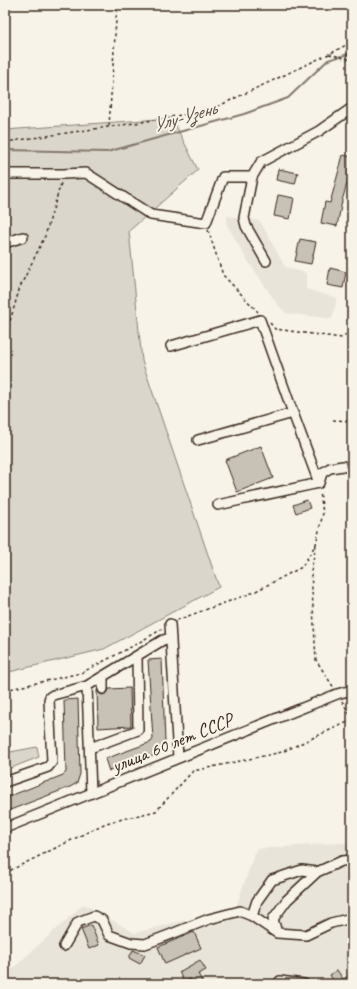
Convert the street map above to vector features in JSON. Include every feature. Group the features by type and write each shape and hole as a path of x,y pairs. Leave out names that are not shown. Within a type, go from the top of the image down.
{"street":[{"path":"266,261 246,226 244,218 252,176 261,162 319,131 352,108"},
{"path":"5,174 86,173 151,215 206,223 223,177 252,176"},
{"path":"5,243 23,237"},
{"path":"171,346 260,320 319,483"},
{"path":"198,440 293,413"},
{"path":"319,483 322,473 330,468 342,466 352,469"},
{"path":"218,505 319,483"},
{"path":"170,624 178,758"},
{"path":"5,782 51,765 50,697 87,686 163,640 171,638"},
{"path":"90,748 138,730 137,656"},
{"path":"103,676 103,689"},
{"path":"87,686 91,793"},
{"name":"улица 60 лет СССР","path":"5,828 337,694 352,690"},
{"path":"278,933 273,919 287,900 317,872 342,861 352,860"},
{"path":"252,916 257,901 272,880 302,870 317,872"},
{"path":"64,946 78,922 94,916 102,920 109,935 131,943 145,944 169,936 209,919 240,911 252,916 278,933 306,935 331,923 352,918"},
{"path":"280,981 304,984"}],"path":[{"path":"109,126 117,5"},
{"path":"5,142 210,110 352,42"},
{"path":"329,54 352,60"},
{"path":"5,338 20,287 45,236 63,174"},
{"path":"206,223 223,276 258,312"},
{"path":"270,323 275,329 342,338 352,328"},
{"path":"333,420 352,421"},
{"path":"5,873 106,823 156,811 193,771 282,752 352,719 316,660 311,571 323,513 319,483"},
{"path":"5,690 81,673 133,646 179,619 252,593 302,567 316,544"}],"shaded area":[{"path":"172,118 198,170 129,231 142,361 219,587 104,649 5,673 5,130"},
{"path":"227,216 260,221 285,267 306,273 306,289 337,298 332,319 286,313 277,304 246,258 227,225"},
{"path":"37,747 39,757 11,768 5,762 5,753"},
{"path":"352,842 352,984 5,984 5,972 10,971 84,904 135,933 236,907 256,849"}],"building":[{"path":"343,155 352,157 352,166 342,201 337,226 321,223 325,202 330,203"},
{"path":"278,169 298,173 295,184 276,180"},
{"path":"278,195 294,198 290,219 274,216"},
{"path":"300,239 316,242 311,264 295,261"},
{"path":"330,268 346,272 343,288 327,285"},
{"path":"261,446 273,478 237,492 225,460"},
{"path":"307,500 310,508 296,513 293,505"},
{"path":"162,659 164,749 159,754 109,771 105,759 151,742 153,739 148,660"},
{"path":"130,688 131,726 98,728 97,690 103,695 108,692 109,689"},
{"path":"78,699 80,774 77,783 5,812 5,798 63,775 66,772 64,700"},
{"path":"91,925 99,945 89,949 81,929"},
{"path":"194,932 201,948 165,964 158,947"},
{"path":"133,950 145,955 140,964 129,958"},
{"path":"200,960 206,970 198,974 204,984 193,984 190,979 184,982 179,972"},
{"path":"337,970 343,979 352,974 352,984 335,984 330,975"}],"waterway":[{"name":"Улу-Узень","path":"5,150 107,152 244,114 288,98 328,60 352,53"}]}
